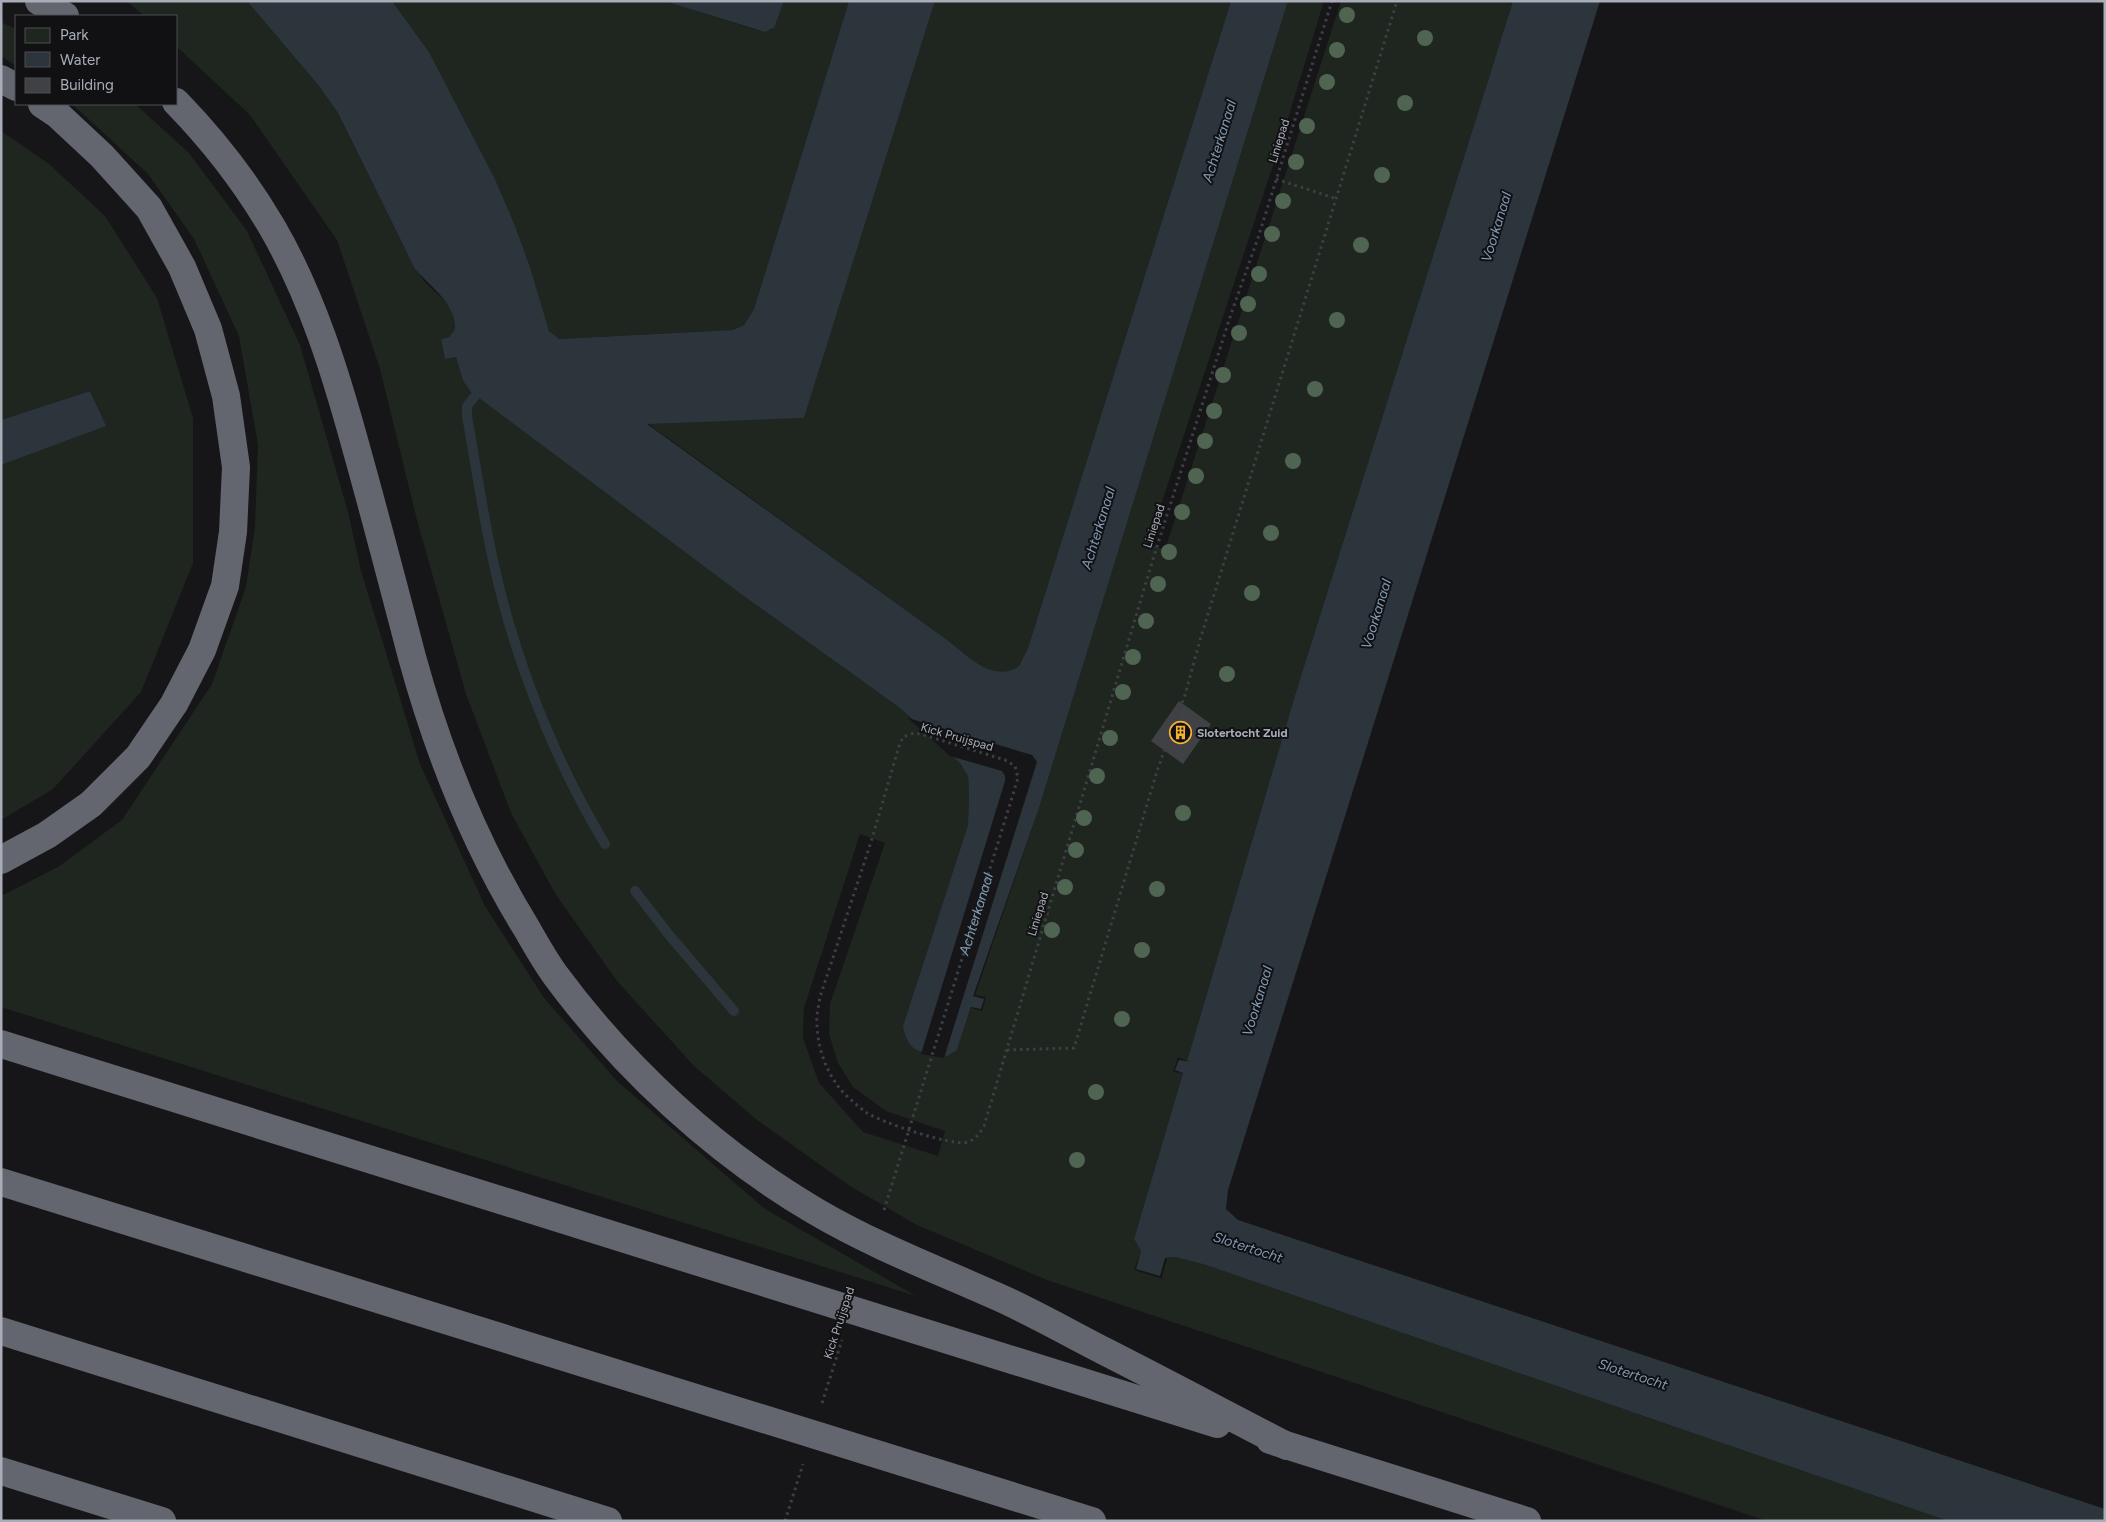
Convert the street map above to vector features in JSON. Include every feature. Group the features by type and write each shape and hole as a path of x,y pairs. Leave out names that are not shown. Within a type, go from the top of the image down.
{"highway":[{"path":"39,1 63,15"},
{"path":"1,79 15,86"},
{"path":"178,104 228,159 251,194 274,230 310,307 327,349 346,409 414,662 439,745 465,810 506,895 554,973 594,1024 642,1076 719,1145 767,1180 816,1212 922,1266 1010,1302 1287,1446"},
{"path":"1,860 47,836 91,804 138,757 174,704 202,650 226,586 236,467 226,396 208,330 182,267 148,208 102,156 57,114 44,105"},
{"path":"1,1044 1527,1521"},
{"path":"1,1182 1092,1521"},
{"path":"1,1331 608,1521"},
{"path":"1,1471 162,1521"}],"path":[{"name":"Liniepad","path":"1004,1060 1153,559 1231,314 1258,238 1332,1"},
{"path":"1007,1050 1074,1048 1158,768 1185,695 1249,479 1338,199 1397,1"},
{"path":"1276,179 1338,199"},
{"name":"Kick Pruijspad","path":"881,1217 1008,809 1018,778 1015,766 1005,760 924,735 914,733 903,736 871,842 820,997 816,1022 824,1059 842,1091 867,1113 901,1128 961,1143 968,1142 978,1136 984,1126 1004,1060"},
{"name":"Kick Pruijspad","path":"821,1407 845,1331"},
{"path":"785,1521 806,1454"}],"green space":[{"path":"126,1 247,1 319,86 338,113 404,247 424,281 446,302 453,312 454,331 449,337 441,339 445,359 456,357 463,381 471,392 741,594 900,708 960,762 968,776 968,825 903,1026 957,1050 971,1008 982,1011 986,997 975,995 1039,808 1288,1 1324,1 1282,138 1148,544 1165,550 1341,1 1513,1 1296,692 1187,1061 1178,1057 1173,1072 1183,1073 1134,1239 1141,1251 1134,1270 1163,1279 1167,1259 1165,1258 1175,1257 1206,1265 1948,1521 1767,1521 1047,1280 917,1225 850,1186 757,1120 694,1066 617,981 556,895 511,813 466,694 417,520 380,369 337,240 250,115 178,48 178,15 143,15","holes":["860,834 885,843 830,1004 829,1034 838,1063 853,1087 886,1111 945,1131 938,1156 863,1132 819,1083 803,1038 804,1008"]},
{"path":"392,1 664,1 760,31 772,30 784,1 849,1 754,309 744,325 733,330 559,339 552,334 545,322 529,264 514,223 495,179 429,52"},
{"path":"935,1 1231,1 1028,648 1019,666 1009,671 989,669 971,659 647,423 804,418"},
{"path":"1,22 15,29 15,65 1,56"},
{"path":"73,105 136,105 189,153 247,231 300,345 348,512 361,571 420,764 485,906 544,998 617,1081 765,1209 916,1296 1,1007 1,896 58,867 122,820 212,684 246,587 255,527 258,445 239,336 194,239 148,174"},
{"path":"1,131 49,164 105,216 157,298 193,418 193,563 141,692 53,789 1,820 1,465 105,426 90,391 1,420"}],"water":[{"name":"Achterkanaal","path":"247,1 392,1 429,52 495,179 529,264 549,331 559,339 733,330 744,325 754,309 849,1 935,1 804,418 647,424 946,639 971,659 989,669 1009,671 1019,666 1028,648 1231,1 1288,1 1039,808 973,996 984,999 981,1009 971,1007 957,1050 947,1056 918,1050 909,1042 903,1026 968,825 968,776 960,763 900,708 741,594 471,392 463,381 456,357 445,359 441,339 449,337 454,331 452,312 441,296 414,267 338,113 319,86"},
{"path":"664,1 784,1 774,28 765,32"},
{"path":"1513,1 1600,1 1228,1190 1226,1209 1238,1220 2105,1509 2105,1521 1948,1521 1206,1265 1175,1257 1165,1258 1160,1276 1136,1269 1141,1251 1134,1239 1183,1073 1186,1074 1175,1070 1179,1060 1190,1062 1187,1061 1296,692"},
{"path":"90,391 106,426 1,465 1,420"}],"pier":[{"path":"908,718 1032,755 1037,762 944,1058 921,1054 1005,776 1002,771 950,756"}],"building":[{"name":"Slotertocht Zuid","path":"1179,701 1211,724 1183,764 1151,741"}],"waterway":[{"path":"475,396 467,406 467,416 492,556 512,634 522,665 559,757 605,844"},
{"path":"635,891 670,936 734,1011"}],"place":[{"name":"Slotertocht Zuid","path":"1181,733"}],"water label":[{"name":"Voorkanaal","path":"1496,227"},
{"name":"Voorkanaal","path":"1376,614"},
{"name":"Voorkanaal","path":"1257,1001"},
{"name":"Slotertocht","path":"1248,1247"},
{"name":"Slotertocht","path":"1633,1374"}]}
